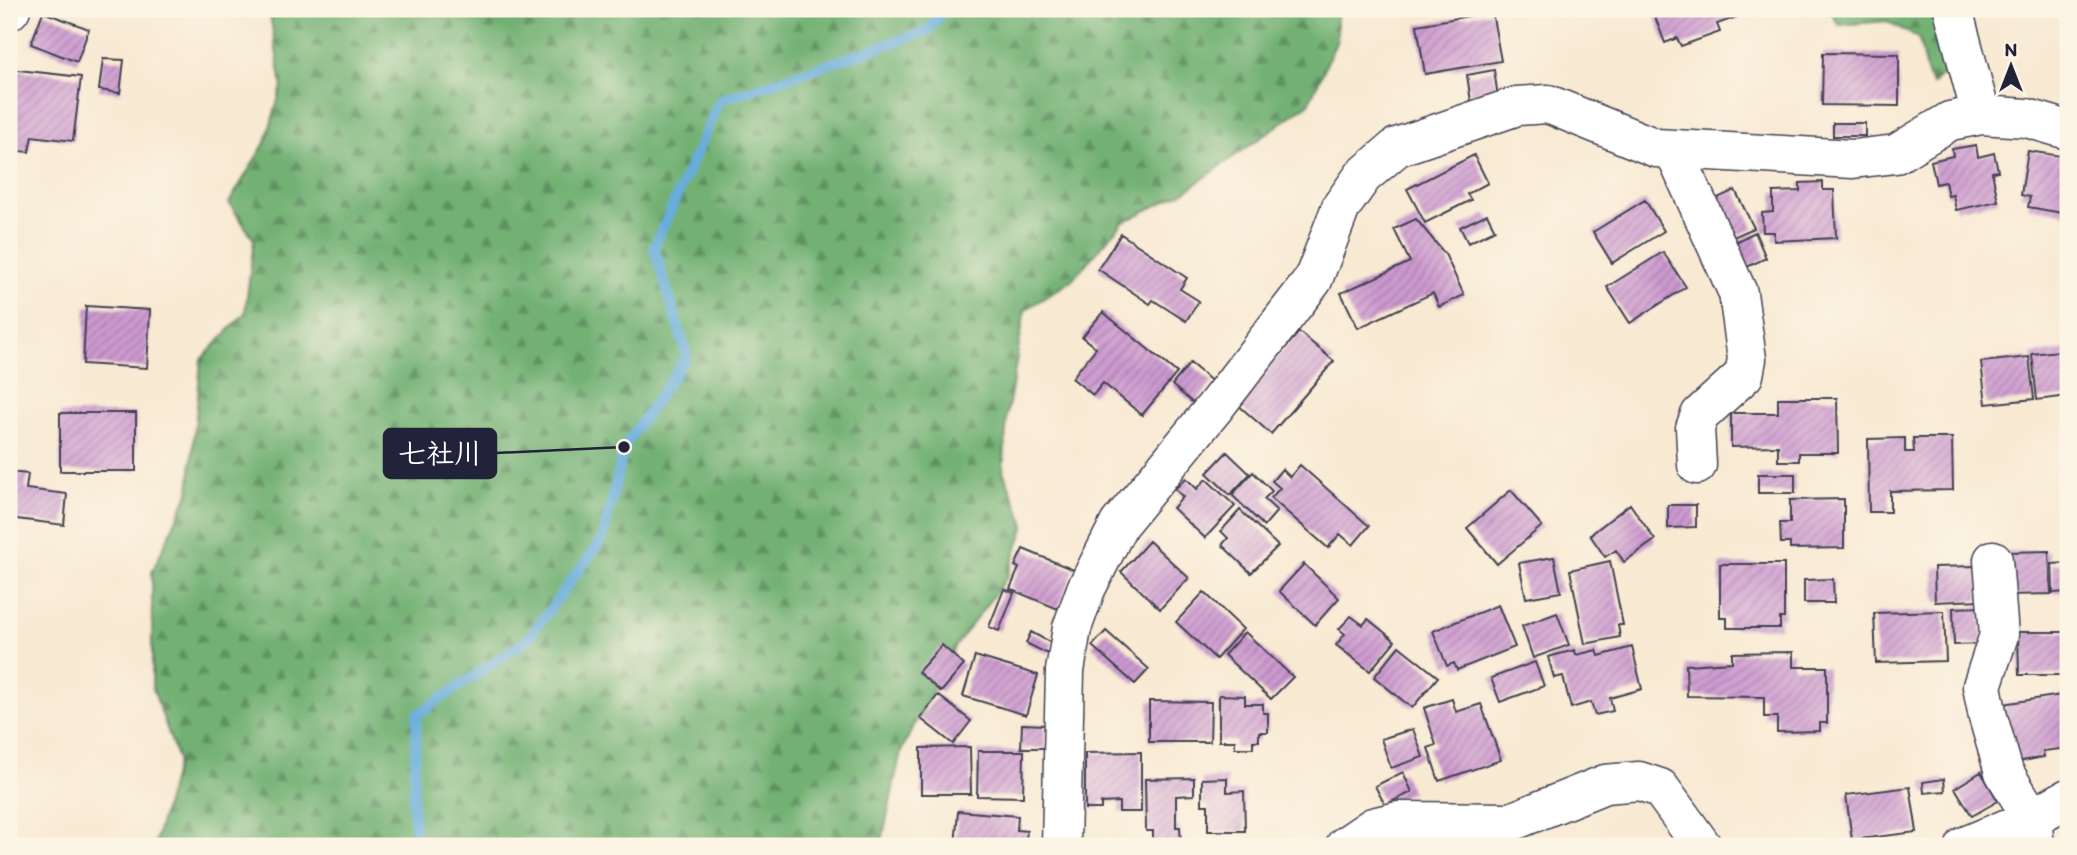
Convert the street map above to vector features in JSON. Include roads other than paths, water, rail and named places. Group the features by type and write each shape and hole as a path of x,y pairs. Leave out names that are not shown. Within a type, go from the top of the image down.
{"street":[{"path":"1953,9 1981,115"},
{"path":"1061,846 1066,671 1072,628 1086,589 1119,524 1215,407 1313,280 1341,207 1363,176 1397,147 1517,106 1548,104 1656,148 1853,159 1896,154 1950,121 1981,115 2027,118 2068,130"},
{"path":"1673,149 1738,293 1747,359 1744,374 1700,415 1695,428 1697,465"},
{"path":"1993,560 1999,635 1982,686 2004,772 2034,832"},
{"path":"1345,846 1373,827 1398,821 1511,822 1605,784 1639,781 1660,788 1702,846"},
{"path":"1965,846 2034,832 2068,799"}],"waterway":[{"path":"416,846 413,804 417,715 527,640 603,538 624,447 687,356 654,247 720,100 928,31 944,9"}],"place":[{"name":"七社川","path":"624,447"}]}
